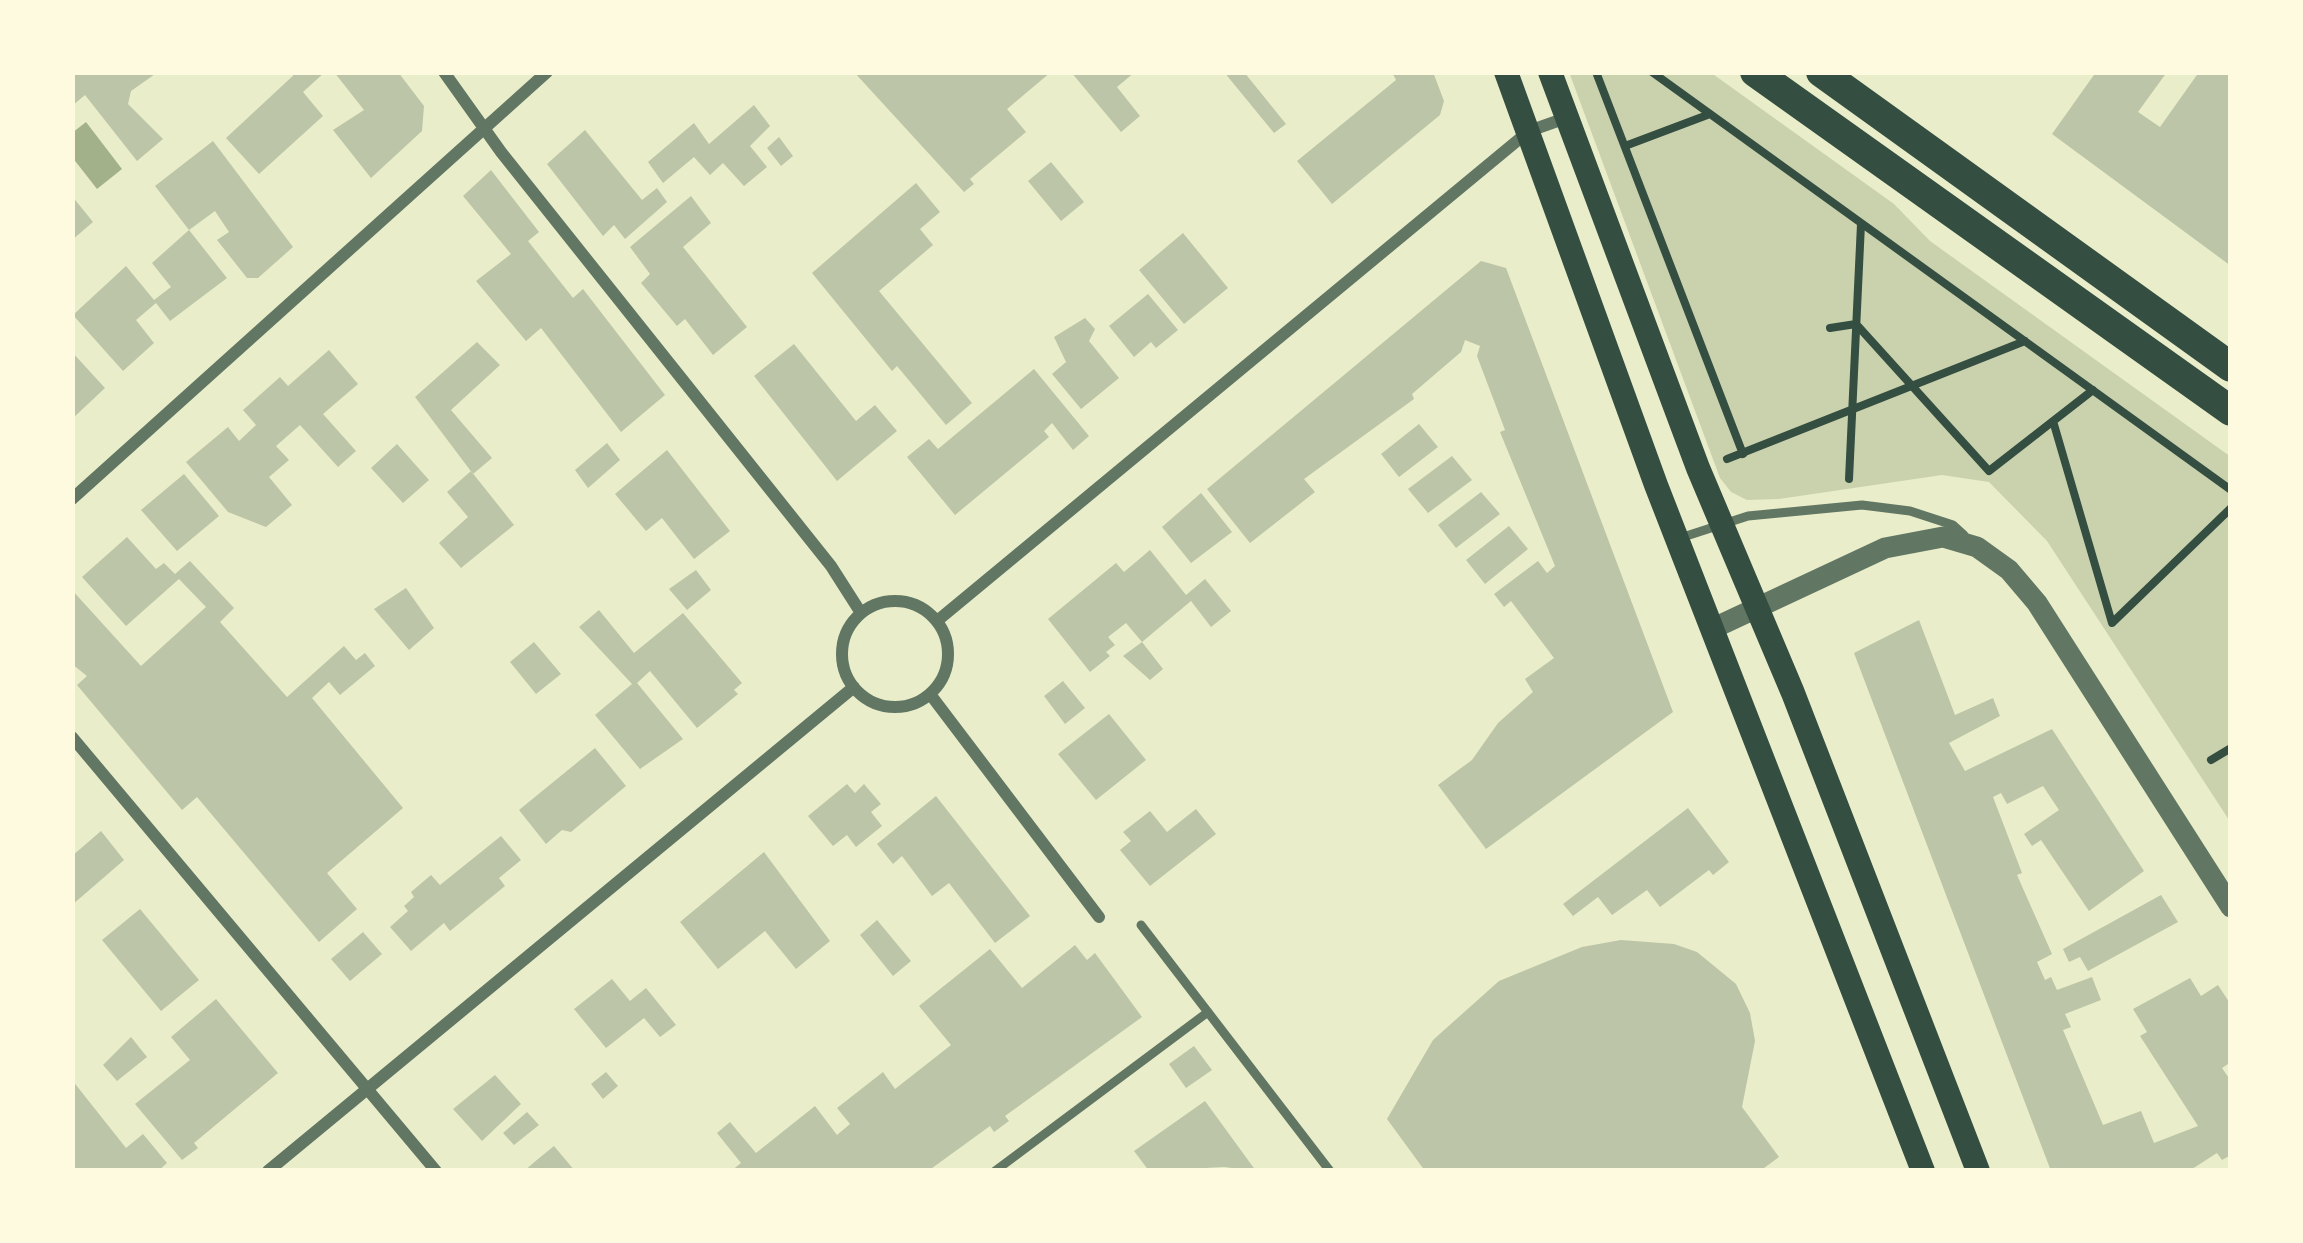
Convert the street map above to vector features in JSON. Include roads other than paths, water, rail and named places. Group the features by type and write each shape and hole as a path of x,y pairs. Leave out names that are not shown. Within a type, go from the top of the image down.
{"main road":[{"path":"1506,72 1923,1171"},
{"path":"1550,72 1720,522 1758,607 1978,1171"},
{"path":"1755,72 2231,411"},
{"path":"1821,72 2231,367"}],"street":[{"path":"444,72 830,566 861,613"},
{"path":"72,499 547,72"},
{"path":"937,621 1529,131 1566,118"},
{"path":"1716,628 1915,539 1943,537 1977,547 2009,570 2037,603 2231,907"},
{"path":"909,602 937,621 949,650 941,682 931,694 899,707 882,706 854,687 842,657 844,641 861,613 876,604 909,602"},
{"path":"268,1171 854,687"},
{"path":"931,694 1099,917"},
{"path":"72,737 436,1171"}],"lane":[{"path":"1679,538 1720,522 1862,505 1910,511 1953,525 1977,547"},
{"path":"1142,925 1330,1171"},
{"path":"995,1171 1208,1012"}]}
